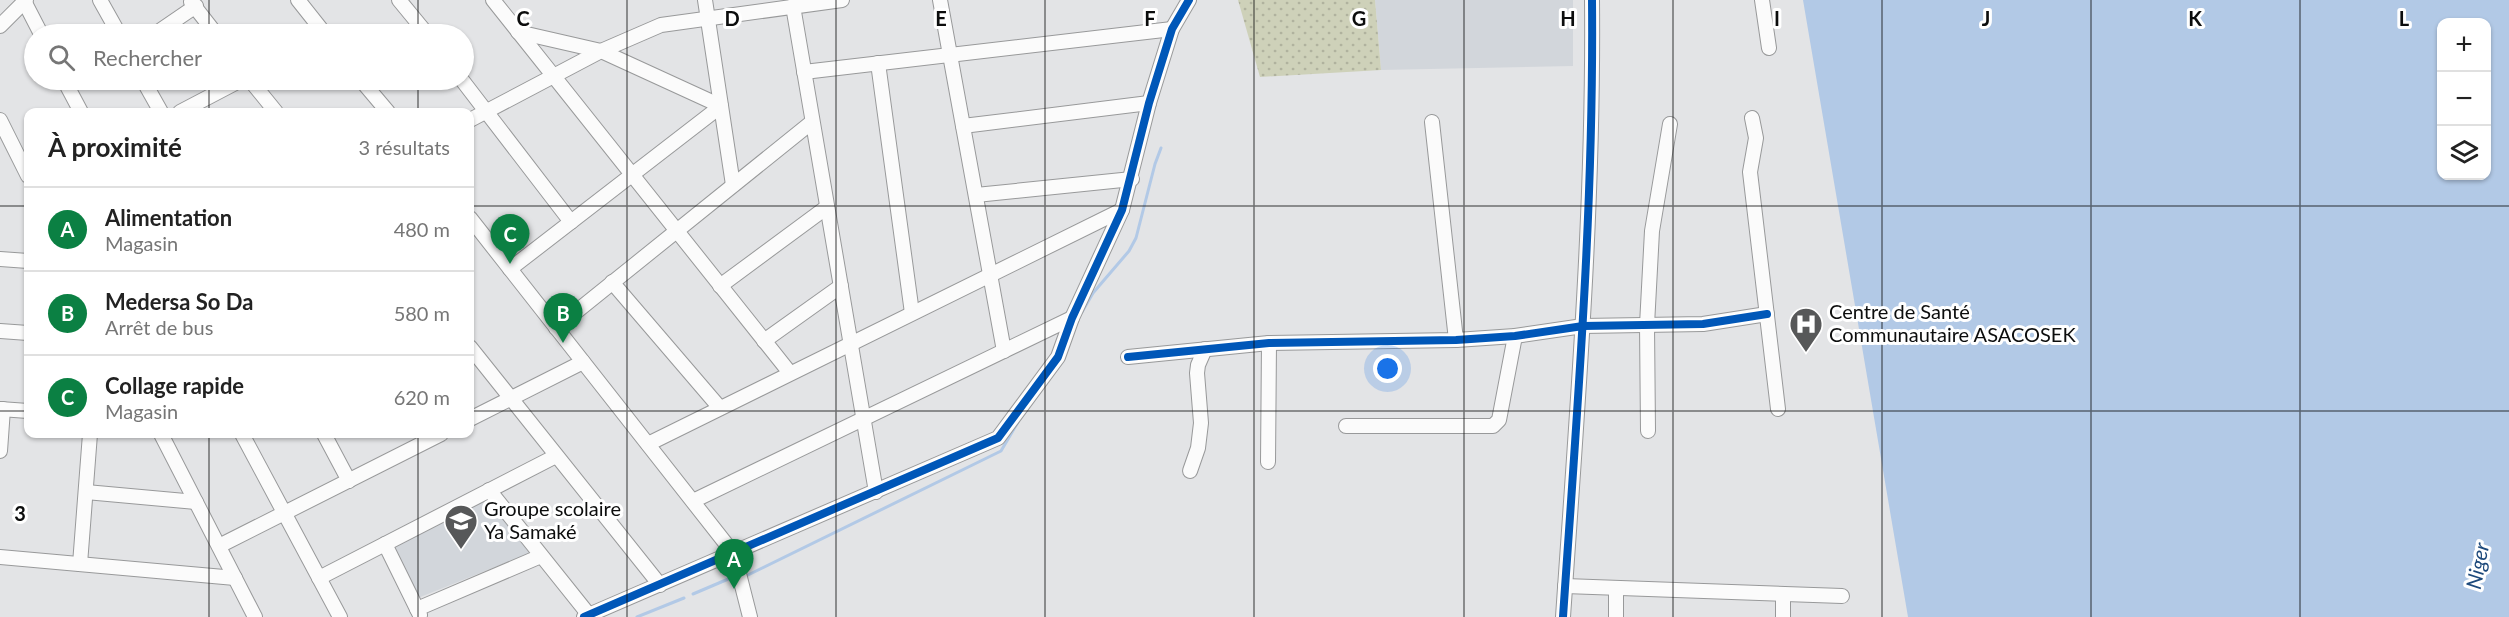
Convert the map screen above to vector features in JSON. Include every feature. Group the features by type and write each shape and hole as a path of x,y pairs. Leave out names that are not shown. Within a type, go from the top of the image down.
{"street":[{"path":"100,0 113,24"},
{"path":"298,0 317,24"},
{"path":"399,0 419,24"},
{"path":"493,0 790,373"},
{"path":"705,0 733,185"},
{"path":"474,118 601,51 661,25 842,0"},
{"path":"940,0 1004,351"},
{"path":"489,490 587,616 998,438 1058,357 1071,318 1122,210 1132,179 1149,103 1172,29 1189,0"},
{"path":"1563,617 1583,326 1592,84 1592,0"},
{"path":"1761,0 1769,48"},
{"path":"0,26 25,1 36,24"},
{"path":"167,24 193,3 209,24"},
{"path":"792,6 876,492"},
{"path":"804,72 1172,29"},
{"path":"518,32 601,51 721,106"},
{"path":"878,63 912,314"},
{"path":"69,90 79,108"},
{"path":"149,90 159,108"},
{"path":"188,108 221,90"},
{"path":"258,90 273,108"},
{"path":"369,90 385,108"},
{"path":"470,90 571,222"},
{"path":"963,126 1149,103"},
{"path":"510,269 721,106"},
{"path":"1752,118 1756,138 1750,172 1778,409"},
{"path":"0,137 1,121"},
{"path":"1,121 24,168"},
{"path":"556,328 812,122"},
{"path":"1432,122 1456,340"},
{"path":"1648,431 1647,325 1652,231 1670,124"},
{"path":"975,195 1132,179"},
{"path":"720,286 827,207"},
{"path":"648,444 1122,210"},
{"path":"474,223 734,554 750,617"},
{"path":"0,259 24,261"},
{"path":"612,282 720,408"},
{"path":"764,341 840,286"},
{"path":"1128,357 1269,343 1456,340 1515,336 1583,326 1703,324 1767,314"},
{"path":"693,501 1071,318"},
{"path":"0,331 24,333"},
{"path":"1346,426 1492,426 1499,420 1515,336"},
{"path":"1268,462 1269,343"},
{"path":"1190,471 1200,435 1197,373 1205,350"},
{"path":"474,352 660,585"},
{"path":"474,417 583,362"},
{"path":"0,451 2,409 24,411"},
{"path":"80,564 90,438"},
{"path":"163,438 255,617"},
{"path":"244,438 340,617"},
{"path":"326,438 349,481"},
{"path":"219,546 433,438"},
{"path":"319,578 556,456"},
{"path":"86,492 196,502"},
{"path":"385,544 419,613 541,556"},
{"path":"0,557 235,578"},
{"path":"1565,586 1842,596"},
{"path":"1616,588 1616,617"},
{"path":"1783,594 1783,617"}],"shaded area":[{"path":"1375,0 1573,0 1573,66 1381,70"},
{"name":"Groupe scolaire Ya Samaké","path":"485,497 530,553 418,598 393,547"}],"green space":[{"path":"1238,0 1375,0 1381,70 1260,77"}],"water":[{"name":"Niger","path":"1803,0 2509,0 2509,617 1908,617"}],"waterway":[{"path":"1082,312 1093,293 1129,251 1136,238 1161,148"},
{"path":"748,575 1001,451 1018,422"},
{"path":"693,594 733,577"},
{"path":"637,617 684,598"}],"cycle path":[{"path":"584,617 998,438 1058,357 1072,318 1122,210 1149,103 1172,29 1189,0"},
{"path":"1563,617 1587,232 1592,0"},
{"path":"1128,357 1269,343 1456,340 1515,336 1583,326 1703,324 1767,314"}],"place":[{"name":"Collage rapide","path":"510,264"},
{"name":"Medersa So Da","path":"563,343"},
{"name":"Centre de Santé Communautaire ASACOSEK","path":"1806,353"},
{"name":"Groupe scolaire Ya Samaké","path":"461,550"},
{"name":"Alimentation","path":"734,589"}]}
